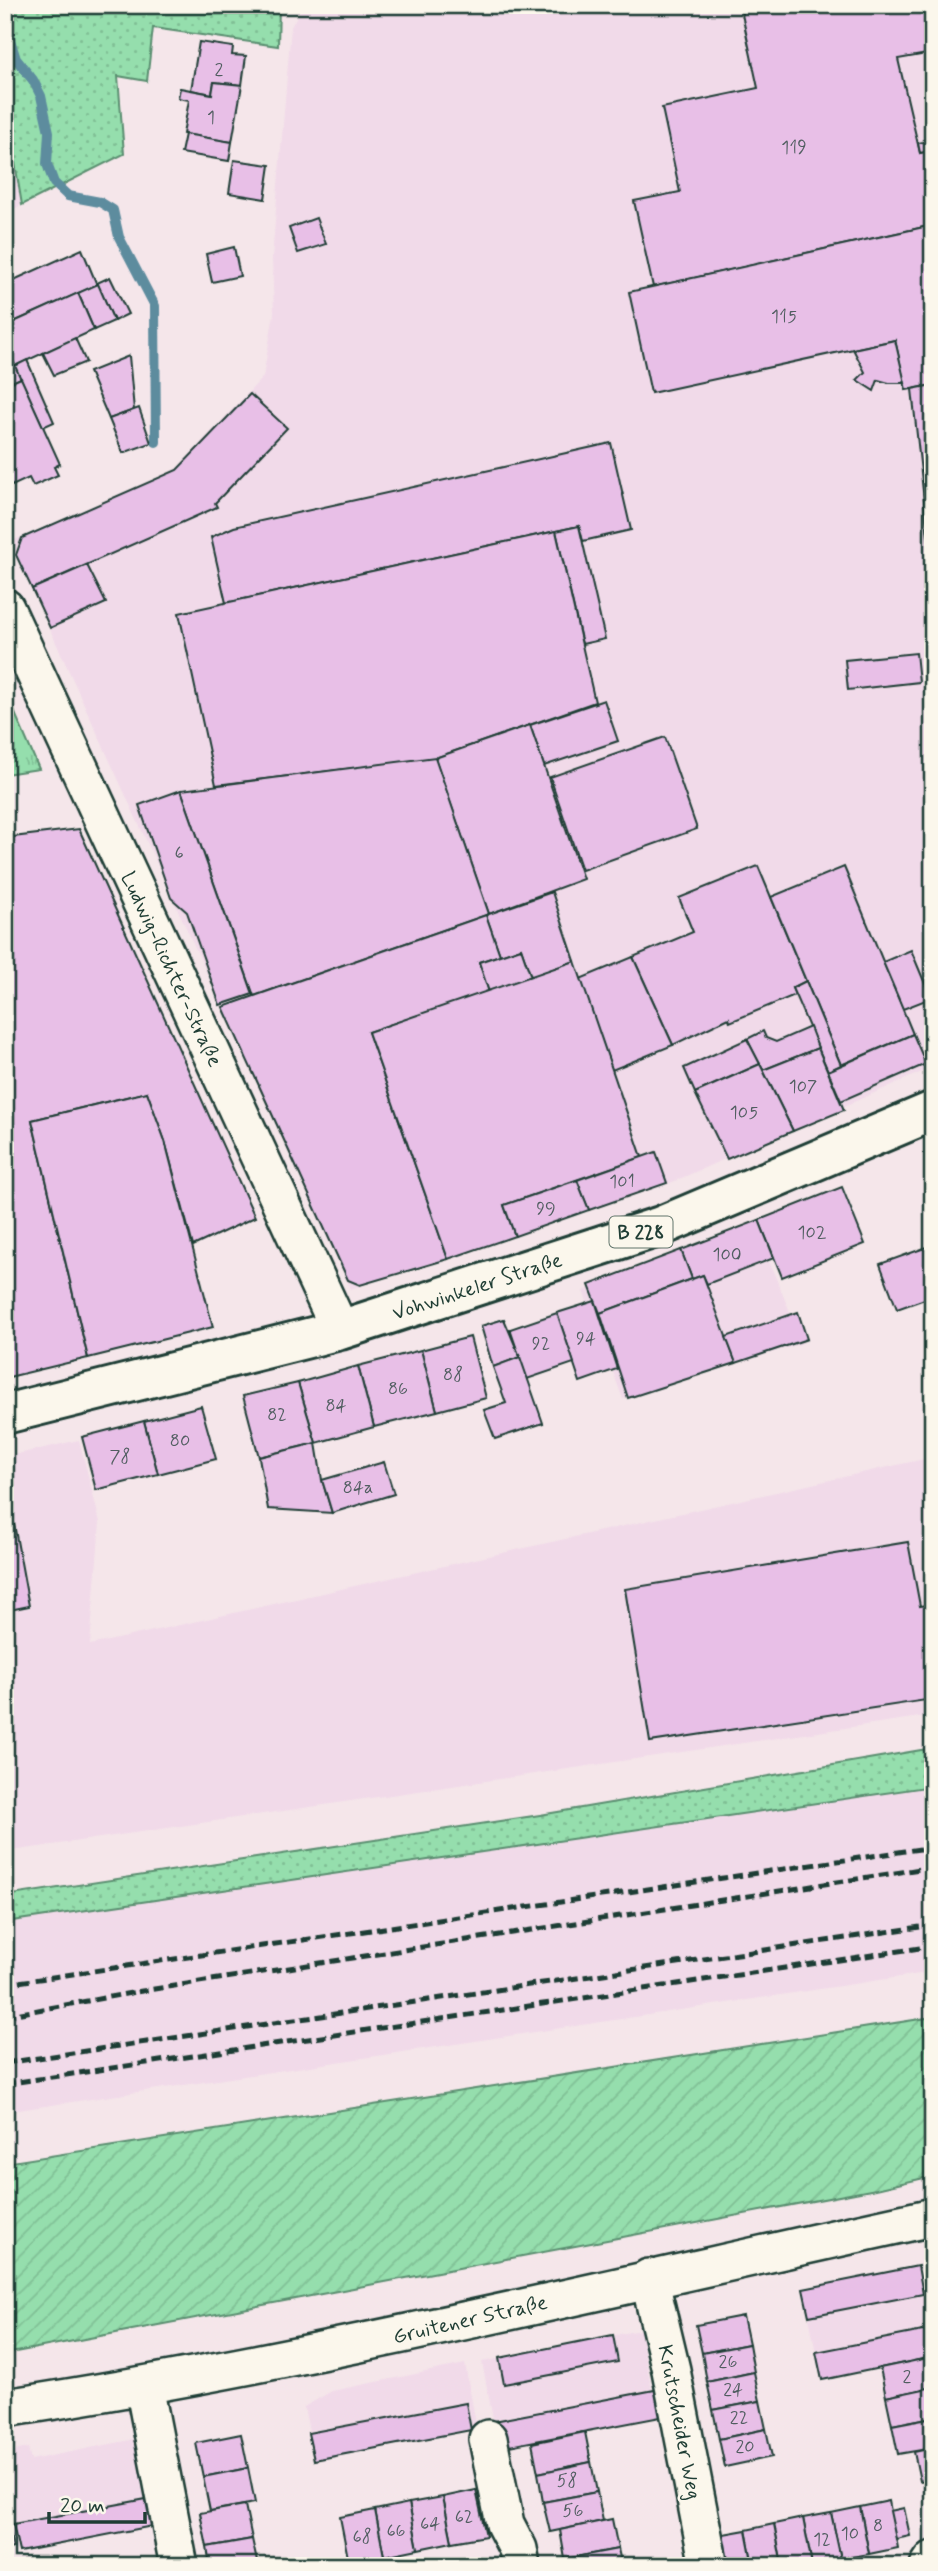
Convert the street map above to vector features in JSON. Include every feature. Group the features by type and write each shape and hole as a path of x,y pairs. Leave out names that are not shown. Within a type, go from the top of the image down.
{"main road":[{"name":"Vohwinkeler Straße","path":"5,1414 340,1331 661,1226 933,1111"}],"street":[{"name":"Ludwig-Richter-Straße","path":"5,608 340,1331"},
{"name":"Gruitener Straße","path":"5,2408 144,2386 386,2338 933,2217"},
{"name":"Krutscheider Weg","path":"649,2278 671,2370 709,2566"},
{"path":"144,2386 179,2566"},
{"path":"488,2439 505,2524 518,2549 521,2566"},
{"path":"929,2566 933,2560"}],"shaded area":[{"path":"303,5 933,5 933,1067 668,1184 351,1289 10,542 176,469 263,377 274,314 272,258 291,27"},
{"path":"5,103 22,205 5,214"},
{"path":"755,1228 803,1343 623,1399 583,1291"},
{"path":"79,1440 100,1522 90,1645 933,1457 933,1715 5,1852 5,1457"},
{"path":"933,1786 933,1972 5,2112 5,1922"},
{"path":"917,2266 930,2329 933,2329 933,2358 821,2380 804,2290"},
{"path":"640,2330 652,2390 667,2387 672,2415 499,2449 482,2362"},
{"path":"465,2364 477,2429 315,2461 304,2407 332,2391"},
{"path":"145,2437 162,2525 19,2552 13,2548 5,2550 5,2453 28,2448 31,2460"}],"green space":[{"path":"5,5 279,5 278,46 153,28 147,81 118,76 124,154 22,205 5,103"},
{"path":"5,690 39,769 5,774"},
{"path":"933,1748 933,1786 5,1922 5,1896 540,1815"},
{"path":"933,2017 933,2176 5,2354 5,2163"}],"building":[{"path":"740,5 933,5 933,53 898,59 920,153 933,150 933,225 653,287 634,201 680,192 662,108 758,88"},
{"path":"199,42 233,47 232,55 246,56 242,85 214,82 212,94 191,90"},
{"path":"214,82 242,85 232,142 183,134 189,100 178,98 180,88 212,94"},
{"path":"185,134 232,142 229,161 181,153"},
{"path":"933,140 933,150 920,153 918,143"},
{"path":"234,160 270,165 265,199 229,193"},
{"path":"316,218 326,244 298,253 289,228"},
{"path":"933,225 933,385 906,390 895,340 651,393 629,292"},
{"path":"234,247 240,276 212,282 206,254"},
{"path":"82,249 97,285 5,326 5,284"},
{"path":"110,277 128,314 114,321 97,283"},
{"path":"98,284 114,321 94,330 78,293"},
{"path":"78,293 94,330 15,366 5,344 5,326"},
{"path":"75,338 86,362 54,375 43,353"},
{"path":"895,340 905,383 878,380 874,391 857,380 865,372 853,349"},
{"path":"5,344 21,378 5,385"},
{"path":"129,356 134,410 109,419 89,372"},
{"path":"27,360 54,422 43,427 15,366"},
{"path":"21,378 60,464 54,467 58,475 33,486 29,478 12,486 5,472 5,385"},
{"path":"933,385 933,584 912,389"},
{"path":"250,394 287,428 215,503 217,507 32,589 16,555 22,538 177,470"},
{"path":"139,408 151,443 123,453 109,419"},
{"path":"611,443 631,530 583,541 579,526 226,603 211,537 234,527"},
{"path":"579,526 605,639 582,644 556,531"},
{"path":"556,531 595,702 435,758 216,785 179,613"},
{"path":"87,565 106,603 50,628 32,589"},
{"path":"916,653 919,682 848,690 845,660"},
{"path":"604,700 618,741 544,766 530,725"},
{"path":"530,725 583,879 489,914 435,758"},
{"path":"665,737 697,829 582,870 550,777"},
{"path":"435,757 489,914 254,996 181,790"},
{"path":"181,790 253,994 220,1005 187,912 171,898 139,805"},
{"path":"79,829 255,1217 193,1246 165,1141 147,1092 32,1120 88,1358 5,1378 5,838"},
{"path":"758,866 806,981 792,988 795,995 730,1022 729,1018 673,1045 633,957 693,932 679,898"},
{"path":"844,867 913,1034 841,1065 771,897"},
{"path":"552,892 575,961 531,977 521,948 500,955 486,915"},
{"path":"486,915 500,955 479,962 489,992 368,1032 448,1259 360,1285 348,1280 223,1007"},
{"path":"521,948 531,977 489,992 479,962"},
{"path":"911,950 931,998 903,1009 883,962"},
{"path":"633,957 673,1045 612,1070 580,979"},
{"path":"575,961 642,1157 504,1205 515,1236 448,1259 368,1032"},
{"path":"806,981 841,1065 828,1071 792,988"},
{"path":"810,1027 818,1048 763,1070 747,1039 763,1031 766,1038 776,1042"},
{"path":"913,1034 926,1064 841,1101 828,1071"},
{"path":"747,1039 760,1064 695,1093 684,1068"},
{"path":"818,1048 844,1110 793,1131 763,1070"},
{"path":"760,1064 793,1131 727,1159 695,1093"},
{"path":"147,1092 165,1141 213,1327 88,1358 32,1120"},
{"path":"656,1152 667,1183 589,1210 577,1180"},
{"path":"577,1180 589,1210 515,1236 504,1205"},
{"path":"842,1187 865,1244 782,1277 759,1220"},
{"path":"759,1220 774,1258 707,1284 703,1275 692,1279 681,1250"},
{"path":"933,1245 933,1296 897,1309 880,1264"},
{"path":"681,1250 692,1279 600,1313 589,1285"},
{"path":"703,1275 736,1363 628,1398 600,1313"},
{"path":"595,1301 617,1369 580,1382 557,1313"},
{"path":"798,1312 807,1339 736,1363 726,1337"},
{"path":"557,1313 574,1363 527,1379 510,1329"},
{"path":"504,1319 520,1357 493,1367 481,1326"},
{"path":"470,1337 486,1398 437,1411 421,1350"},
{"path":"421,1350 437,1411 374,1427 358,1366"},
{"path":"520,1357 543,1423 495,1439 484,1410 506,1403 493,1367"},
{"path":"358,1366 374,1427 316,1443 298,1383"},
{"path":"298,1383 316,1443 259,1457 243,1396"},
{"path":"201,1406 216,1459 158,1474 144,1421"},
{"path":"144,1421 158,1474 96,1490 82,1437"},
{"path":"316,1443 322,1480 332,1513 268,1509 259,1457"},
{"path":"384,1462 394,1494 332,1513 322,1480"},
{"path":"14,1524 29,1606 5,1611 5,1526"},
{"path":"908,1542 920,1606 933,1604 933,1699 650,1742 625,1589"},
{"path":"918,2266 923,2294 809,2316 803,2289"},
{"path":"743,2316 749,2344 702,2353 696,2325"},
{"path":"933,2329 933,2357 822,2380 816,2352"},
{"path":"613,2335 618,2362 504,2384 499,2358"},
{"path":"749,2344 754,2372 707,2382 702,2353"},
{"path":"928,2358 933,2387 886,2397 880,2368"},
{"path":"754,2372 760,2401 713,2410 707,2382"},
{"path":"933,2387 933,2417 892,2425 886,2397"},
{"path":"665,2388 671,2415 499,2448 494,2421"},
{"path":"760,2401 766,2429 719,2439 713,2410"},
{"path":"466,2403 471,2430 314,2460 308,2433"},
{"path":"933,2417 933,2448 898,2454 892,2425"},
{"path":"766,2429 772,2457 725,2467 719,2439"},
{"path":"585,2432 591,2462 538,2473 532,2443"},
{"path":"241,2434 248,2468 203,2477 196,2443"},
{"path":"933,2448 933,2478 920,2481 914,2452"},
{"path":"591,2462 597,2492 543,2502 538,2473"},
{"path":"248,2468 255,2503 210,2511 203,2477"},
{"path":"476,2490 486,2536 452,2542 443,2497"},
{"path":"597,2492 603,2521 550,2532 543,2502"},
{"path":"157,2497 163,2524 19,2552 13,2524"},
{"path":"443,2497 452,2542 418,2549 409,2503"},
{"path":"889,2501 898,2548 869,2554 860,2507"},
{"path":"409,2503 418,2549 384,2556 375,2510"},
{"path":"245,2505 252,2539 207,2547 200,2513"},
{"path":"860,2507 869,2554 841,2559 831,2513"},
{"path":"904,2508 910,2536 896,2539 890,2511"},
{"path":"375,2510 384,2556 349,2563 340,2517"},
{"path":"831,2513 841,2559 812,2565 803,2518"},
{"path":"803,2518 812,2565 782,2566 774,2524"},
{"path":"612,2519 618,2549 565,2559 560,2530"},
{"path":"8,2520 13,2548 5,2550 5,2521"},
{"path":"774,2524 782,2566 753,2566 746,2530"},
{"path":"746,2530 753,2566 724,2566 718,2535"},
{"path":"252,2539 258,2566 210,2566 207,2547"},
{"path":"618,2549 622,2566 567,2566 565,2559"}],"waterway":[{"path":"5,24 16,59 33,80 41,96 49,132 47,164 54,183 68,196 100,202 113,210 119,237 155,306 156,442"}],"railway":[{"path":"5,1984 933,1847"},
{"path":"5,2016 142,1991 933,1867"},
{"path":"5,2063 933,1925"},
{"path":"5,2084 933,1946"}]}
